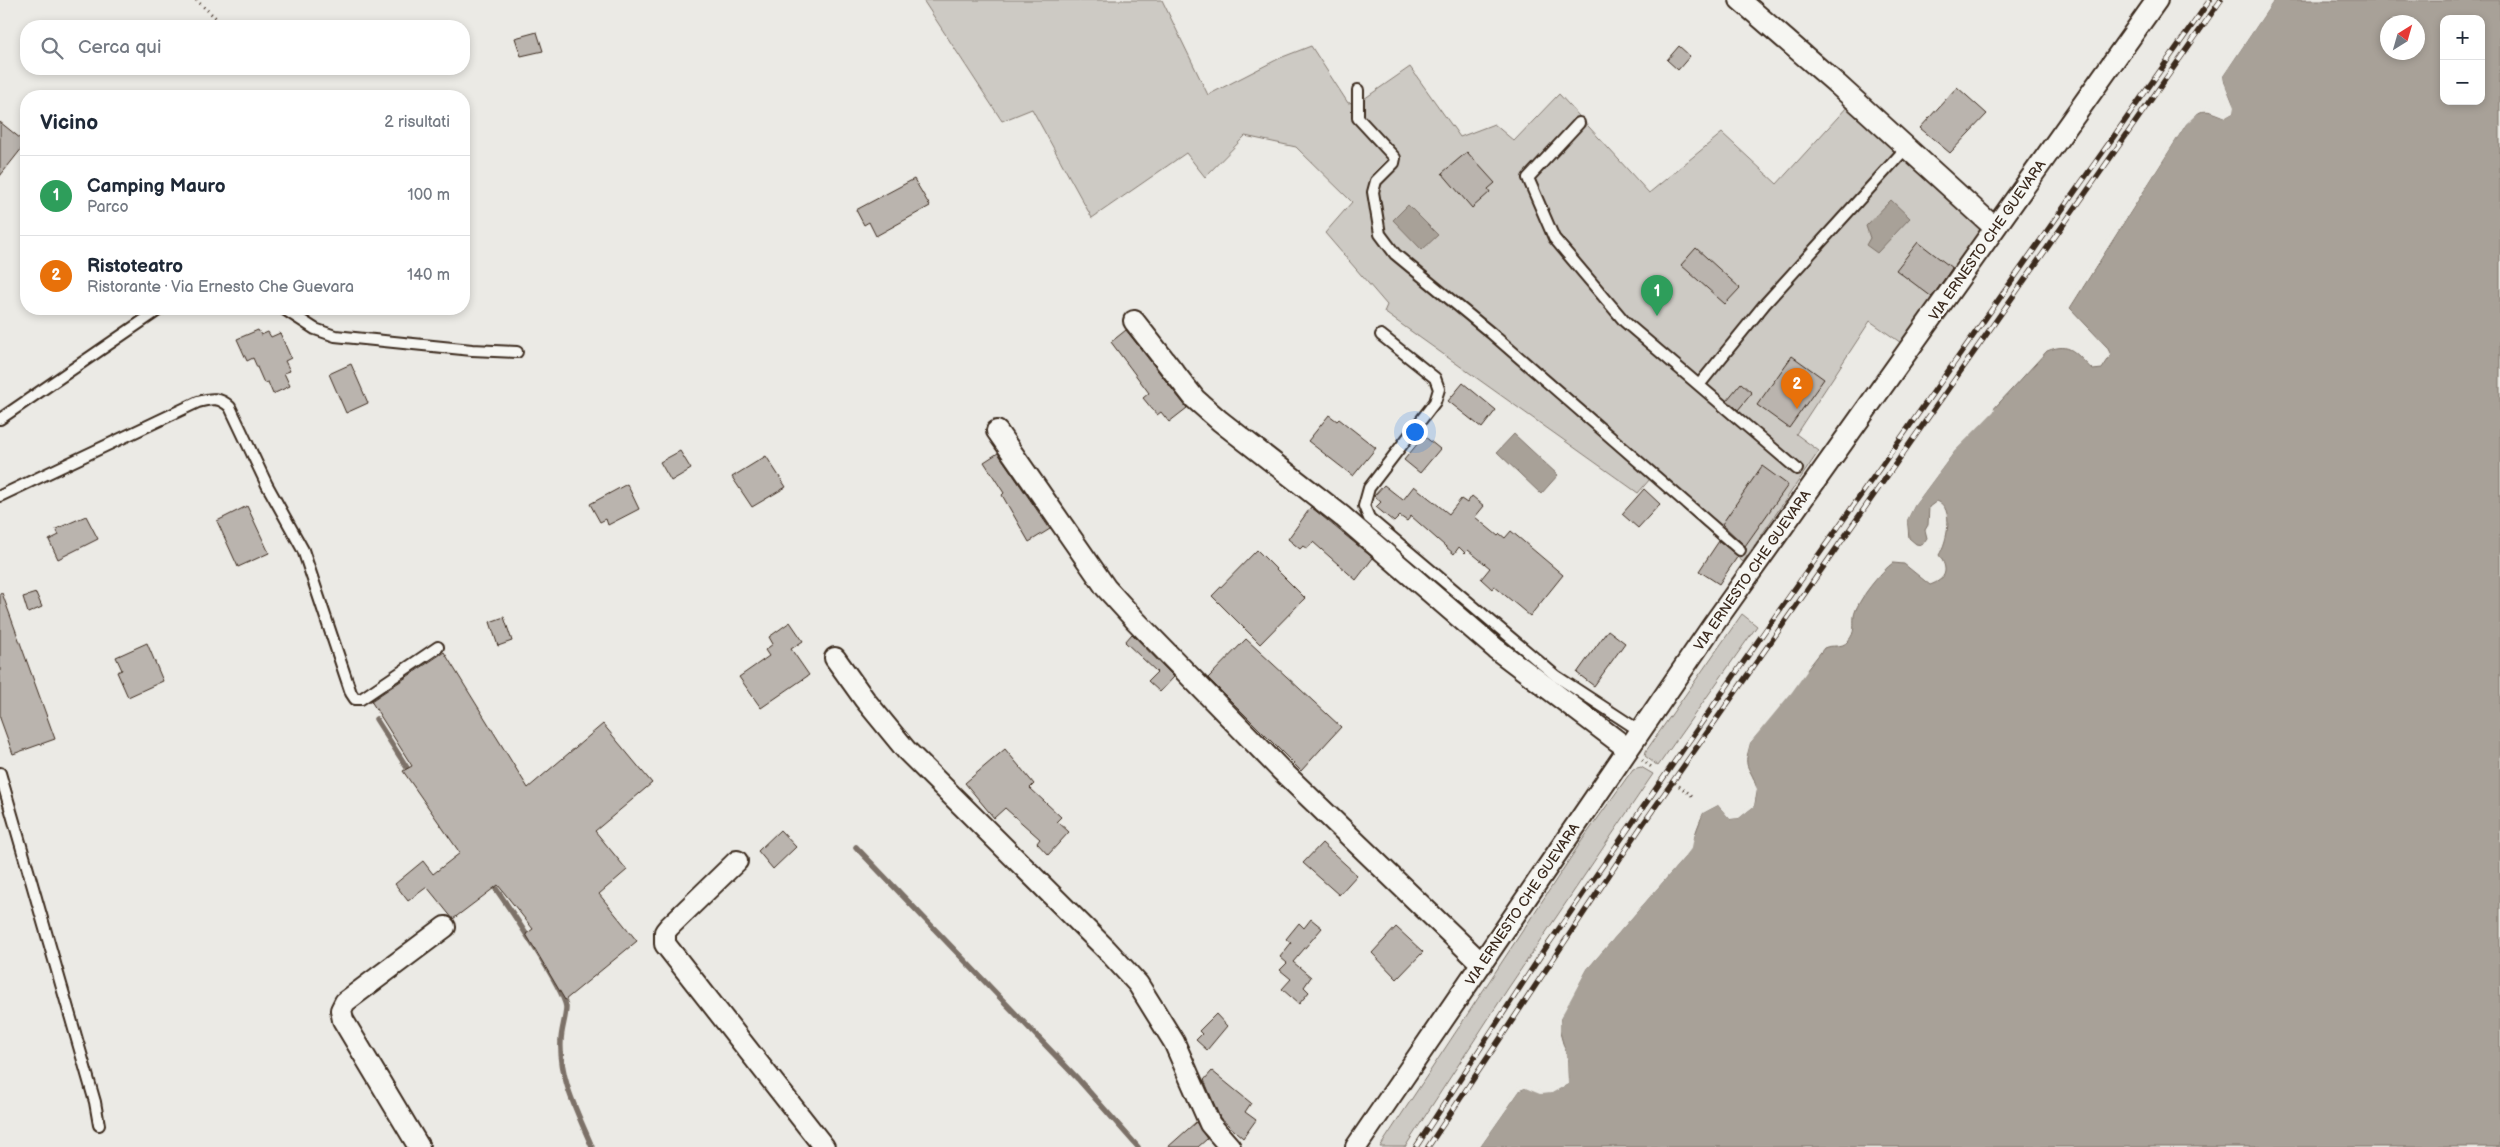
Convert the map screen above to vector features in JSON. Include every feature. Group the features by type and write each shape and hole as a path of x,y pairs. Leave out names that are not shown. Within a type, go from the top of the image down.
{"street":[{"path":"1740,0 1837,84 1995,228"},
{"name":"VIA ERNESTO CHE GUEVARA","path":"1356,1147 1640,731 2157,0"},
{"path":"1134,321 1196,399 1220,421 1343,517 1496,649 1628,749"},
{"path":"997,431 1106,588 1280,769 1482,964"},
{"path":"835,658 865,700 906,750 1106,949 1138,984 1174,1042 1210,1124 1230,1147"},
{"path":"738,862 669,927 665,932 665,944 824,1147"},
{"path":"420,1147 343,1020 341,1010 345,1002 445,927"}],"lane":[{"path":"1358,90 1358,118 1395,158 1394,163 1376,181 1373,192 1380,234 1395,254 1491,333 1740,550"},
{"path":"1579,123 1528,178 1554,238 1625,322 1797,469"},
{"path":"1699,384 1764,305 1906,148"},
{"path":"0,419 151,315"},
{"path":"293,315 315,329 336,336 472,350 517,352"},
{"path":"1381,335 1435,378 1439,390 1435,402 1369,488 1364,506 1369,518 1556,676 1640,731"},
{"path":"0,496 198,402 212,398 223,401 230,407 267,485 303,550 351,694 355,699 361,699 370,694 438,647"},
{"path":"0,773 95,1102 99,1125"}],"path":[{"path":"196,0 218,20"},
{"path":"1675,783 1694,798"}],"shaded area":[{"path":"923,0 1162,0 1208,95 1280,58 1311,46 1348,103 1361,101 1410,67 1460,137 1494,124 1514,141 1559,94 1649,193 1722,133 1777,184 1848,106 1985,230 1904,345 1870,321 1796,434 1819,451 1743,562 1650,479 1638,493 1384,312 1387,305 1325,233 1352,202 1296,147 1245,136 1205,177 1186,153 1092,218 1032,109 1002,121"},
{"path":"2274,0 2500,0 2500,1147 1480,1147 1520,1090 1525,1088 1546,1093 1555,1091 1568,1084 1567,1058 1559,1029 1560,1019 1587,969 1688,853 1703,813 1718,805 1730,819 1739,818 1754,806 1756,795 1755,782 1747,765 1750,743 1824,648 1843,645 1851,638 1856,610 1876,579 1893,563 1904,564 1930,585 1943,577 1945,569 1939,555 1947,534 1948,518 1943,505 1937,501 1929,507 1928,525 1925,530 1927,538 1922,545 1916,544 1909,538 1907,520 1914,506 1954,452 2047,351 2055,348 2068,348 2093,370 2102,369 2111,355 2107,347 2070,308 2191,118 2204,111 2226,117 2233,113 2232,104 2223,76"},
{"path":"1891,200 1910,218 1877,253 1866,245 1870,238 1866,226"},
{"path":"1408,205 1438,235 1422,250 1393,220"},
{"path":"1514,434 1558,475 1541,494 1497,452"},
{"path":"1742,614 1757,626 1658,766 1645,756 1646,751"},
{"path":"1641,767 1653,774 1507,990 1405,1147 1380,1147 1583,839 1633,769"}],"pier":[{"path":"2271,0 2274,0 2223,76 2234,107 2233,113 2226,117 2209,110 2200,111 2186,124 2068,310 2069,302 2184,123 2199,109 2209,107 2226,114 2231,111 2221,83 2221,75"},
{"path":"1993,408 1995,410 1954,452 1914,506 1907,520 1908,541 1904,532 1904,520 1912,505 1952,450"},
{"path":"1806,668 1807,671 1792,692 1750,743 1746,765 1757,789 1754,806 1739,818 1730,819 1718,805 1703,813 1696,828 1692,847 1688,853 1587,969 1560,1019 1560,1037 1567,1058 1568,1084 1552,1093 1540,1094 1525,1088 1520,1090 1480,1147 1477,1147 1518,1088 1525,1085 1540,1091 1551,1091 1566,1082 1565,1059 1557,1037 1557,1018 1585,968 1686,852 1701,811 1719,803 1731,816 1738,816 1752,804 1754,790 1744,766 1743,758 1748,742"}],"building":[{"path":"537,32 543,51 521,56 515,38"},
{"path":"1679,46 1690,56 1678,70 1667,60"},
{"path":"1957,87 1987,114 1950,153 1920,128"},
{"path":"0,122 20,138 20,151 0,176"},
{"path":"1467,152 1495,183 1488,189 1490,192 1472,208 1442,173"},
{"path":"914,179 930,206 876,236 869,222 864,225 856,210"},
{"path":"1918,242 1952,268 1932,297 1896,270"},
{"path":"1696,248 1740,288 1725,304 1681,265"},
{"path":"258,330 261,335 268,332 271,337 280,333 291,358 285,361 290,371 284,373 290,386 273,394 268,382 264,383 253,358 247,361 237,339"},
{"path":"1126,330 1187,408 1169,422 1161,412 1157,415 1143,398 1149,393 1111,342"},
{"path":"1792,356 1824,379 1789,428 1757,405"},
{"path":"351,364 368,403 346,413 329,374"},
{"path":"1463,383 1496,410 1482,428 1448,401"},
{"path":"1741,383 1752,393 1738,410 1727,400"},
{"path":"1329,415 1337,421 1339,419 1376,448 1353,476 1308,441"},
{"path":"1424,436 1440,449 1420,473 1404,460"},
{"path":"680,451 691,469 671,481 660,462"},
{"path":"998,453 1050,529 1029,542 1002,495 1004,493 984,462"},
{"path":"766,456 786,487 752,507 732,477"},
{"path":"1762,466 1788,485 1745,546 1722,524"},
{"path":"627,484 639,509 608,525 606,519 600,522 590,504"},
{"path":"1384,485 1403,500 1414,486 1449,514 1461,499 1467,503 1472,496 1484,506 1475,517 1498,536 1500,534 1505,538 1511,531 1563,575 1530,616 1494,586 1492,589 1481,579 1490,568 1468,550 1465,553 1459,547 1454,554 1411,516 1407,521 1400,516 1394,522 1376,507 1381,502 1374,496"},
{"path":"1644,489 1660,504 1638,528 1622,514"},
{"path":"247,506 269,553 238,567 217,521"},
{"path":"1311,507 1373,558 1356,580 1313,542 1307,549 1303,546 1300,549 1288,539"},
{"path":"86,516 98,539 58,559 49,540 59,535 56,529"},
{"path":"1719,541 1738,556 1719,584 1699,571"},
{"path":"1257,550 1305,598 1260,644 1212,596"},
{"path":"0,593 2,593 55,739 13,754 0,718"},
{"path":"36,593 42,607 28,613 23,597"},
{"path":"504,617 512,641 498,646 490,622"},
{"path":"790,622 803,641 791,649 809,675 761,708 739,677 769,656 765,650 773,644 769,637"},
{"path":"1608,630 1625,643 1594,686 1577,673"},
{"path":"1132,634 1174,677 1160,692 1148,681 1157,672 1125,642"},
{"path":"1246,639 1341,727 1301,771 1208,678"},
{"path":"147,643 163,681 128,697 117,672 122,670 116,657"},
{"path":"444,652 528,788 603,724 652,783 595,831 627,870 599,894 637,941 565,1000 526,934 533,929 498,885 453,919 427,887 408,901 395,884 423,861 433,874 460,853 403,771 412,766 371,701"},
{"path":"1005,749 1034,784 1030,788 1061,817 1057,821 1069,832 1048,855 1037,843 1040,839 1005,808 994,818 965,783"},
{"path":"780,830 796,847 773,869 758,851"},
{"path":"1322,843 1357,875 1339,895 1303,863"},
{"path":"1311,919 1322,928 1293,962 1311,977 1304,987 1309,992 1299,1004 1282,989 1291,979 1280,970 1287,963 1280,957 1291,943 1286,939 1299,923 1304,928"},
{"path":"1396,927 1423,952 1397,979 1372,953"},
{"path":"1216,1014 1227,1026 1207,1050 1196,1040 1202,1034 1199,1031"},
{"path":"1212,1071 1251,1103 1245,1112 1256,1120 1243,1138 1220,1118 1204,1080"},
{"path":"1196,1122 1207,1139 1198,1147 1168,1147"}],"waterway":[{"path":"376,719 411,774"},
{"path":"856,847 1078,1079 1138,1147"},
{"path":"491,882 533,945 563,997 566,1007 561,1041 563,1069 570,1096 592,1147"}],"railway":[{"path":"1416,1147 1545,949 1767,628 2210,0"},
{"path":"1428,1147 1643,824 2221,0"}],"place":[{"name":"Camping Mauro","path":"1657,316"},
{"name":"Ristoteatro","path":"1797,409"}]}
